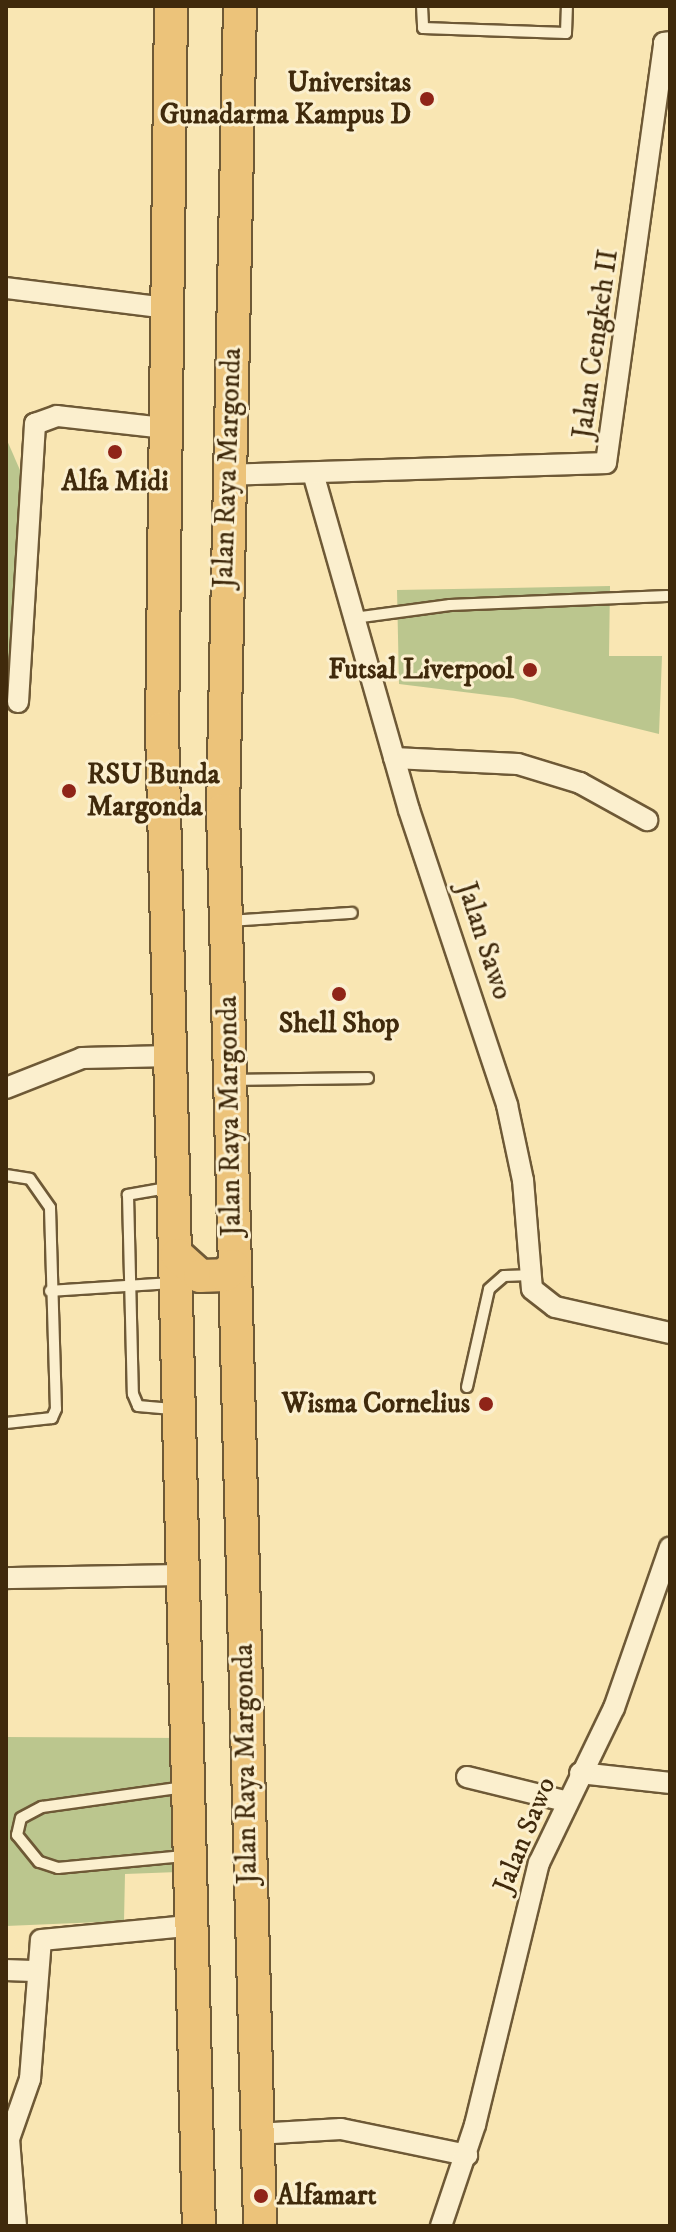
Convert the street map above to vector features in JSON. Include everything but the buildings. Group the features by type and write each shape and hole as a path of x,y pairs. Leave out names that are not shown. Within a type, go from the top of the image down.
{"main road":[{"name":"Jalan Raya Margonda","path":"171,6 164,428 172,1056 196,1925 199,2226"},
{"name":"Jalan Raya Margonda","path":"240,6 237,272 225,475 225,921 260,2226"},
{"path":"178,1282 200,1276 225,1275 233,1266"},
{"path":"178,1282 201,1294 223,1294 235,1304"}],"street":[{"name":"Jalan Cengkeh II","path":"313,473 606,463 664,43 670,42"},
{"path":"6,288 166,308"},
{"path":"18,702 35,424 57,416 164,428"},
{"path":"225,475 313,473"},
{"name":"Jalan Sawo","path":"313,473 394,758 507,1105 523,1180 529,1275"},
{"path":"394,758 518,764 580,783 647,820"},
{"path":"6,1088 82,1058 172,1056"},
{"path":"529,1275 535,1295 555,1307 670,1333"},
{"name":"Jalan Sawo","path":"441,2226 467,2155 524,1908 565,1801 632,1665 670,1547"},
{"path":"6,1578 185,1575"},
{"path":"580,1773 670,1783"},
{"path":"467,1777 565,1801"},
{"path":"16,2226 8,2153 30,2079 40,1943 49,1934 196,1925"},
{"path":"6,1970 37,1971"},
{"path":"256,2134 341,2129 467,2155"}],"lane":[{"path":"422,6 423,28 566,33 567,6"},
{"path":"352,618 450,605 667,596"},
{"path":"225,921 352,913"},
{"path":"230,1080 368,1078"},
{"path":"6,1175 30,1179 50,1208 50,1291 56,1415 6,1423"},
{"path":"175,1188 128,1195 129,1286 134,1399 150,1408 181,1409"},
{"path":"467,1387 489,1289 504,1276 529,1275"},
{"path":"50,1291 178,1282"},
{"path":"190,1786 42,1807 21,1818 17,1835 26,1851 58,1868 194,1855"}],"green space":[{"path":"6,438 23,477 24,705 6,703"},
{"name":"Futsal Liverpool","path":"610,586 609,656 662,656 659,734 513,698 399,684 397,590"},
{"path":"6,1737 180,1738 178,1872 125,1874 124,1921 6,1926"}],"place":[{"name":"Universitas Gunadarma Kampus D","path":"427,99"},
{"name":"Alfa Midi","path":"115,452"},
{"name":"Futsal Liverpool","path":"530,670"},
{"name":"RSU Bunda Margonda","path":"69,791"},
{"name":"Shell Shop","path":"339,994"},
{"name":"Wisma Cornelius","path":"486,1404"},
{"name":"Alfamart","path":"261,2196"}]}
